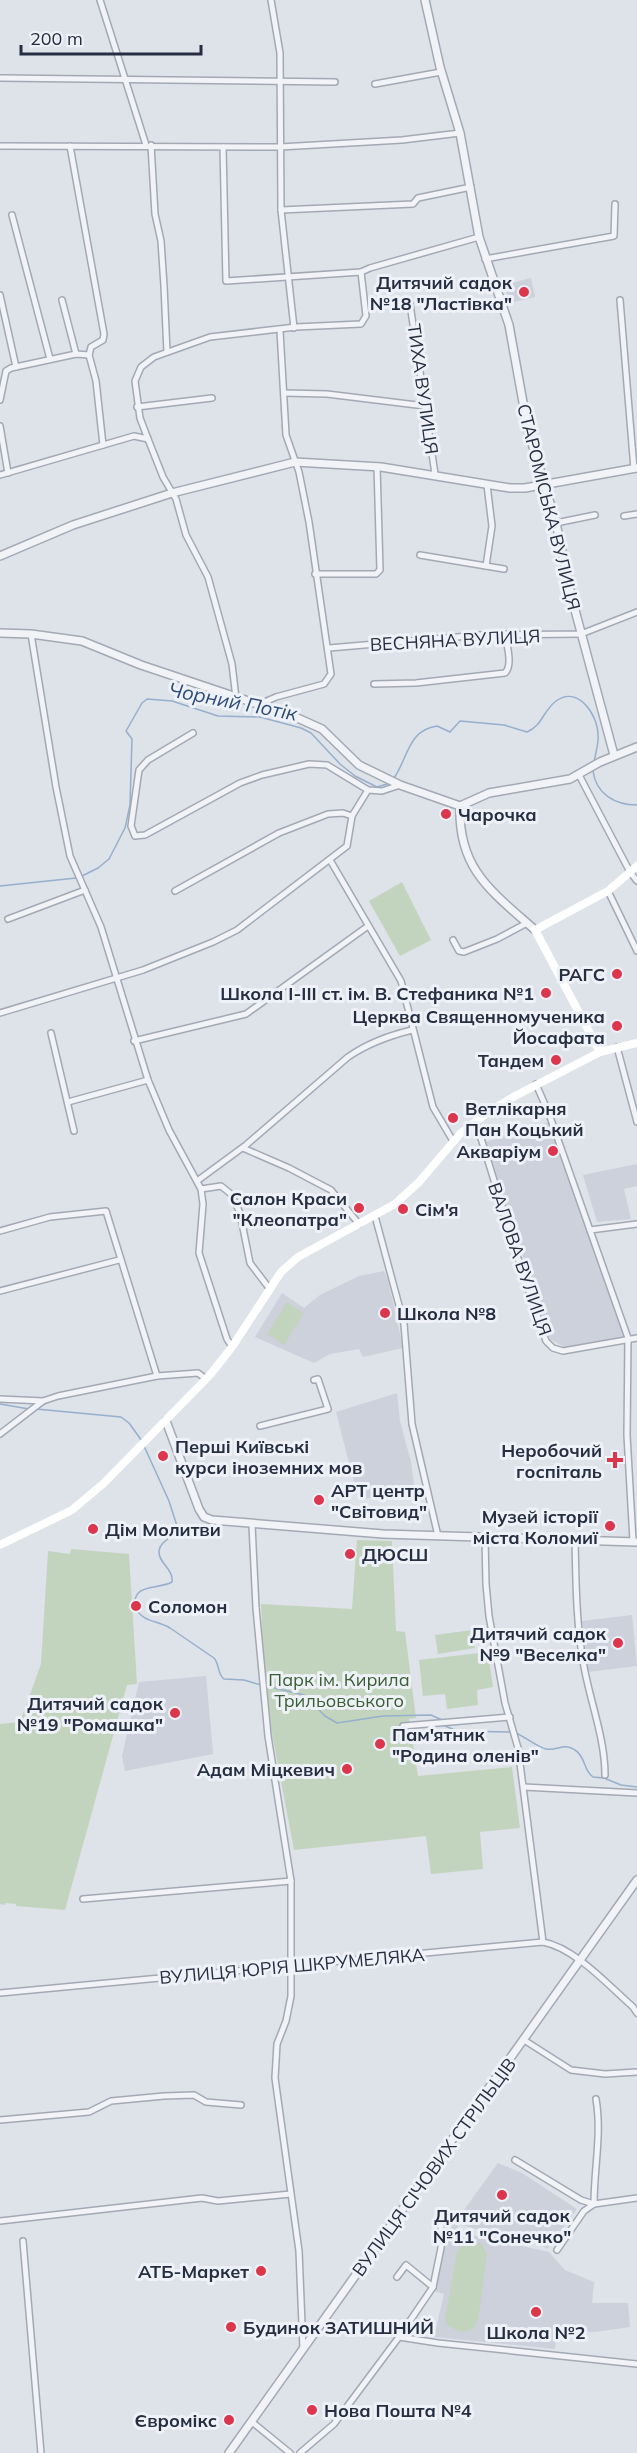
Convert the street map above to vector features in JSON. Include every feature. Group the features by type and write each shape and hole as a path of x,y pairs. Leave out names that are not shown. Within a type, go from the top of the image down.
{"main road":[{"path":"600,1052 535,930 608,891 637,866"},
{"path":"0,1545 72,1510 140,1448 206,1379 232,1347 269,1288 283,1270 298,1257 375,1216 410,1191 453,1141 476,1122 536,1084 600,1052 637,1043"}],"street":[{"path":"100,0 149,145 155,214 161,240 167,352"},
{"path":"271,0 280,46 281,210 294,328"},
{"name":"СТАРОМІСЬКА ВУЛИЦЯ","path":"424,0 441,72 460,133 479,237 509,325 528,430 556,523 581,634 615,755"},
{"path":"375,84 441,72"},
{"path":"0,78 335,82"},
{"path":"0,146 280,147 402,140 460,133"},
{"path":"70,146 104,334 103,340 91,347 89,355 96,381 103,445"},
{"path":"223,147 226,281 361,272 370,267 479,237"},
{"path":"281,210 413,204 418,198 471,187"},
{"path":"485,259 614,236 615,204"},
{"path":"12,215 50,359"},
{"path":"236,698 232,664 208,577 186,535 176,499 163,477 148,439 137,407 135,381 139,369 149,360 210,337 294,328 352,325 363,322 366,316 361,272"},
{"path":"0,295 16,366"},
{"path":"62,300 76,354"},
{"path":"0,556 73,525 172,493 296,462 377,466 435,474 487,485 519,488 635,469 620,300"},
{"name":"ТИХА ВУЛИЦЯ","path":"411,304 435,474"},
{"path":"261,704 276,696 326,683 331,674 309,522 296,462 286,440 280,331"},
{"path":"0,400 3,370 76,354 89,355"},
{"path":"284,393 327,394 425,406"},
{"path":"137,407 212,398"},
{"path":"0,426 8,473"},
{"path":"0,475 134,436 148,439"},
{"path":"315,574 376,574 380,570 377,466"},
{"path":"486,566 492,526 487,485"},
{"path":"624,516 637,514"},
{"path":"556,523 595,515"},
{"path":"420,555 504,569"},
{"path":"581,634 637,612"},
{"path":"0,633 31,634 82,642 236,698 261,704 321,728 353,762 400,785 460,806 489,793 570,779 600,762 637,747"},
{"path":"31,634 56,787 70,856 101,927 118,977 134,1041 148,1080 169,1130 201,1189 203,1204 199,1253 227,1339 232,1347"},
{"path":"374,684 505,673 509,666 505,634"},
{"name":"ВЕСНЯНА ВУЛИЦЯ","path":"329,648 505,634 581,634"},
{"path":"193,733 148,760 139,770 131,825 135,836 145,835 240,783 262,775 309,764 327,765 368,790 382,791 400,785"},
{"path":"579,775 630,872 637,881"},
{"path":"0,1013 148,968 234,932 347,846 352,816 368,790"},
{"path":"460,806 462,843 473,869 535,930"},
{"path":"175,891 286,830 332,813 352,816"},
{"path":"330,860 400,981 433,1107 453,1141"},
{"path":"8,919 85,890"},
{"path":"608,891 637,951"},
{"path":"453,940 459,951 464,952 497,939 527,923"},
{"path":"134,1041 246,1014 368,926"},
{"path":"197,1181 243,1148 363,1046 412,1029"},
{"path":"51,1033 74,1131"},
{"path":"616,1047 637,1122"},
{"path":"68,1102 148,1080"},
{"path":"166,1421 196,1503 204,1517 217,1521 438,1536 635,1541 627,1435 628,1340 549,1114 536,1084"},
{"name":"ВАЛОВА ВУЛИЦЯ","path":"476,1122 546,1341 553,1348 563,1351 637,1338"},
{"path":"243,1148 267,1157 327,1187 337,1195 359,1224"},
{"path":"201,1189 221,1186 231,1194 240,1213 249,1263 269,1288"},
{"path":"0,1231 50,1217 106,1211 119,1260 158,1376"},
{"path":"375,1216 404,1323 411,1419 438,1536"},
{"path":"590,1230 637,1224"},
{"path":"0,1292 119,1260"},
{"path":"0,1399 16,1402 44,1401 58,1396 158,1376 198,1373 206,1379"},
{"path":"260,1426 328,1409 318,1379 314,1380"},
{"path":"0,1434 44,1401"},
{"path":"252,1525 256,1608 268,1736 291,1881 291,1996 286,2021 277,2044 274,2069 300,2261 303,2349"},
{"path":"485,1538 489,1616 505,1703 515,1733 524,1786 543,1941 554,1944 579,1961 637,2013"},
{"path":"574,1540 576,1608 584,1668 603,1755 605,1776"},
{"path":"403,1726 510,1717"},
{"path":"605,1783 605,1791"},
{"path":"524,1786 637,1793"},
{"name":"ВУЛИЦЯ СІЧОВИХ СТРІЛЬЦІВ","path":"229,2453 637,1880"},
{"path":"84,1899 291,1881"},
{"name":"ВУЛИЦЯ ЮРІЯ ШКРУМЕЛЯКА","path":"0,1993 378,1959 543,1941"},
{"path":"524,2040 571,2070 605,2074 637,2072"},
{"path":"0,2120 92,2112 111,2101 194,2095 206,2102 241,2105"},
{"path":"594,2204 595,2163 600,2129 597,2099"},
{"path":"515,2160 581,2199 594,2204"},
{"path":"0,2221 202,2198 218,2201 291,2194"},
{"path":"557,2250 584,2211 594,2204 637,2198"},
{"path":"300,2453 333,2424 399,2337 433,2287 441,2248 441,2221"},
{"path":"23,2241 41,2453"},
{"path":"397,2277 406,2265 433,2287"},
{"path":"302,2323 309,2330 320,2327"},
{"path":"399,2337 637,2364"},
{"path":"252,2422 290,2453"}],"shaded area":[{"path":"531,278 535,297 510,303 504,285"},
{"path":"549,1122 625,1337 564,1347 550,1339 486,1142"},
{"path":"637,1164 637,1186 624,1189 631,1219 597,1222 583,1175"},
{"path":"384,1271 403,1348 363,1357 359,1349 330,1354 314,1363 255,1337 282,1293 304,1308 320,1295 359,1276"},
{"path":"397,1393 400,1421 411,1462 414,1486 362,1500 355,1486 336,1412"},
{"path":"632,1615 637,1666 588,1672 582,1621"},
{"path":"206,1676 213,1754 125,1771 122,1756 139,1682"},
{"path":"498,2163 522,2173 577,2209 547,2249 527,2234 490,2233 462,2225 457,2221 458,2232 549,2252 565,2270 594,2282 592,2303 628,2303 630,2327 595,2332 557,2330 555,2349 434,2337 444,2294 434,2291 444,2223 456,2221"}],"green space":[{"path":"402,882 431,940 400,956 369,901"},
{"path":"287,1302 304,1313 284,1345 267,1334"},
{"name":"Парк ім. Кирила Трильовського","path":"357,1540 392,1541 396,1631 405,1632 416,1718 409,1719 418,1776 512,1767 520,1828 480,1832 483,1869 431,1874 426,1836 294,1850 271,1728 264,1671 261,1604 352,1609"},
{"path":"71,1549 129,1554 137,1684 127,1685 65,1910 5,1903 5,1905 0,1904 0,1724 20,1722 41,1664 48,1551 70,1554"},
{"path":"472,1630 475,1648 438,1654 435,1635"},
{"path":"488,1652 493,1687 477,1690 478,1705 447,1709 445,1694 423,1696 419,1660"},
{"path":"473,2242 482,2244 487,2255 478,2321 473,2329 461,2332 448,2326 445,2319 457,2252 463,2244"}],"waterway":[{"name":"Чорний Потік","path":"394,778 414,739 427,729 437,726 450,732 460,721 504,725 527,732 536,726 556,701 564,697 579,699 591,711 595,719 598,738 594,763"},
{"name":"Чорний Потік","path":"82,876 109,859 125,828 130,805 132,739 126,731 142,703 147,699 172,701 218,716 260,717 301,728 311,733 340,764 355,776 377,787 387,784"},
{"name":"Чорний Потік","path":"593,771 598,786 608,797 621,803 637,805"},
{"name":"Чорний Потік","path":"0,886 76,878"},
{"path":"0,1404 29,1409"},
{"path":"36,1409 121,1417 129,1423 142,1441"},
{"path":"144,1446 169,1501 178,1529 162,1544 159,1551 161,1559 171,1573 172,1582 142,1590 135,1599 135,1607 142,1616 165,1625 214,1658 220,1675 224,1679 244,1680 261,1685"},
{"path":"266,1686 304,1695 325,1716 337,1723 383,1716 431,1715 442,1720"},
{"path":"443,1725 457,1731 511,1732"},
{"path":"516,1733 546,1749 571,1748 579,1753 593,1777 637,1787"}],"place":[{"name":"Дитячий садок №18 \"Ластівка\"","path":"524,292"},
{"name":"Чарочка","path":"446,814"},
{"name":"РАГС","path":"617,974"},
{"name":"Школа I-III ст. ім. В. Стефаника №1","path":"546,993"},
{"name":"Церква Священномученика Йосафата","path":"617,1026"},
{"name":"Тандем","path":"556,1060"},
{"name":"Ветлікарня Пан Коцький","path":"453,1118"},
{"name":"Акваріум","path":"553,1151"},
{"name":"Салон Краси \"Клеопатра\"","path":"359,1208"},
{"name":"Сім'я","path":"403,1209"},
{"name":"Школа №8","path":"385,1313"},
{"name":"Перші Київські курси іноземних мов","path":"163,1456"},
{"name":"Неробочий госпіталь","path":"615,1460"},
{"name":"АРТ центр \"Світовид\"","path":"319,1500"},
{"name":"Музей історії міста Коломиї","path":"610,1526"},
{"name":"Дім Молитви","path":"93,1529"},
{"name":"ДЮСШ","path":"350,1554"},
{"name":"Соломон","path":"136,1606"},
{"name":"Дитячий садок №9 \"Веселка\"","path":"618,1643"},
{"name":"Дитячий садок №19 \"Ромашка\"","path":"175,1713"},
{"name":"Пам'ятник \"Родина оленів\"","path":"380,1744"},
{"name":"Адам Міцкевич","path":"347,1769"},
{"name":"Дитячий садок №11 \"Сонечко\"","path":"502,2195"},
{"name":"АТБ-Маркет","path":"261,2271"},
{"name":"Школа №2","path":"536,2312"},
{"name":"Будинок ЗАТИШНИЙ","path":"231,2327"},
{"name":"Нова Пошта №4","path":"312,2410"},
{"name":"Євромікс","path":"229,2420"}]}
